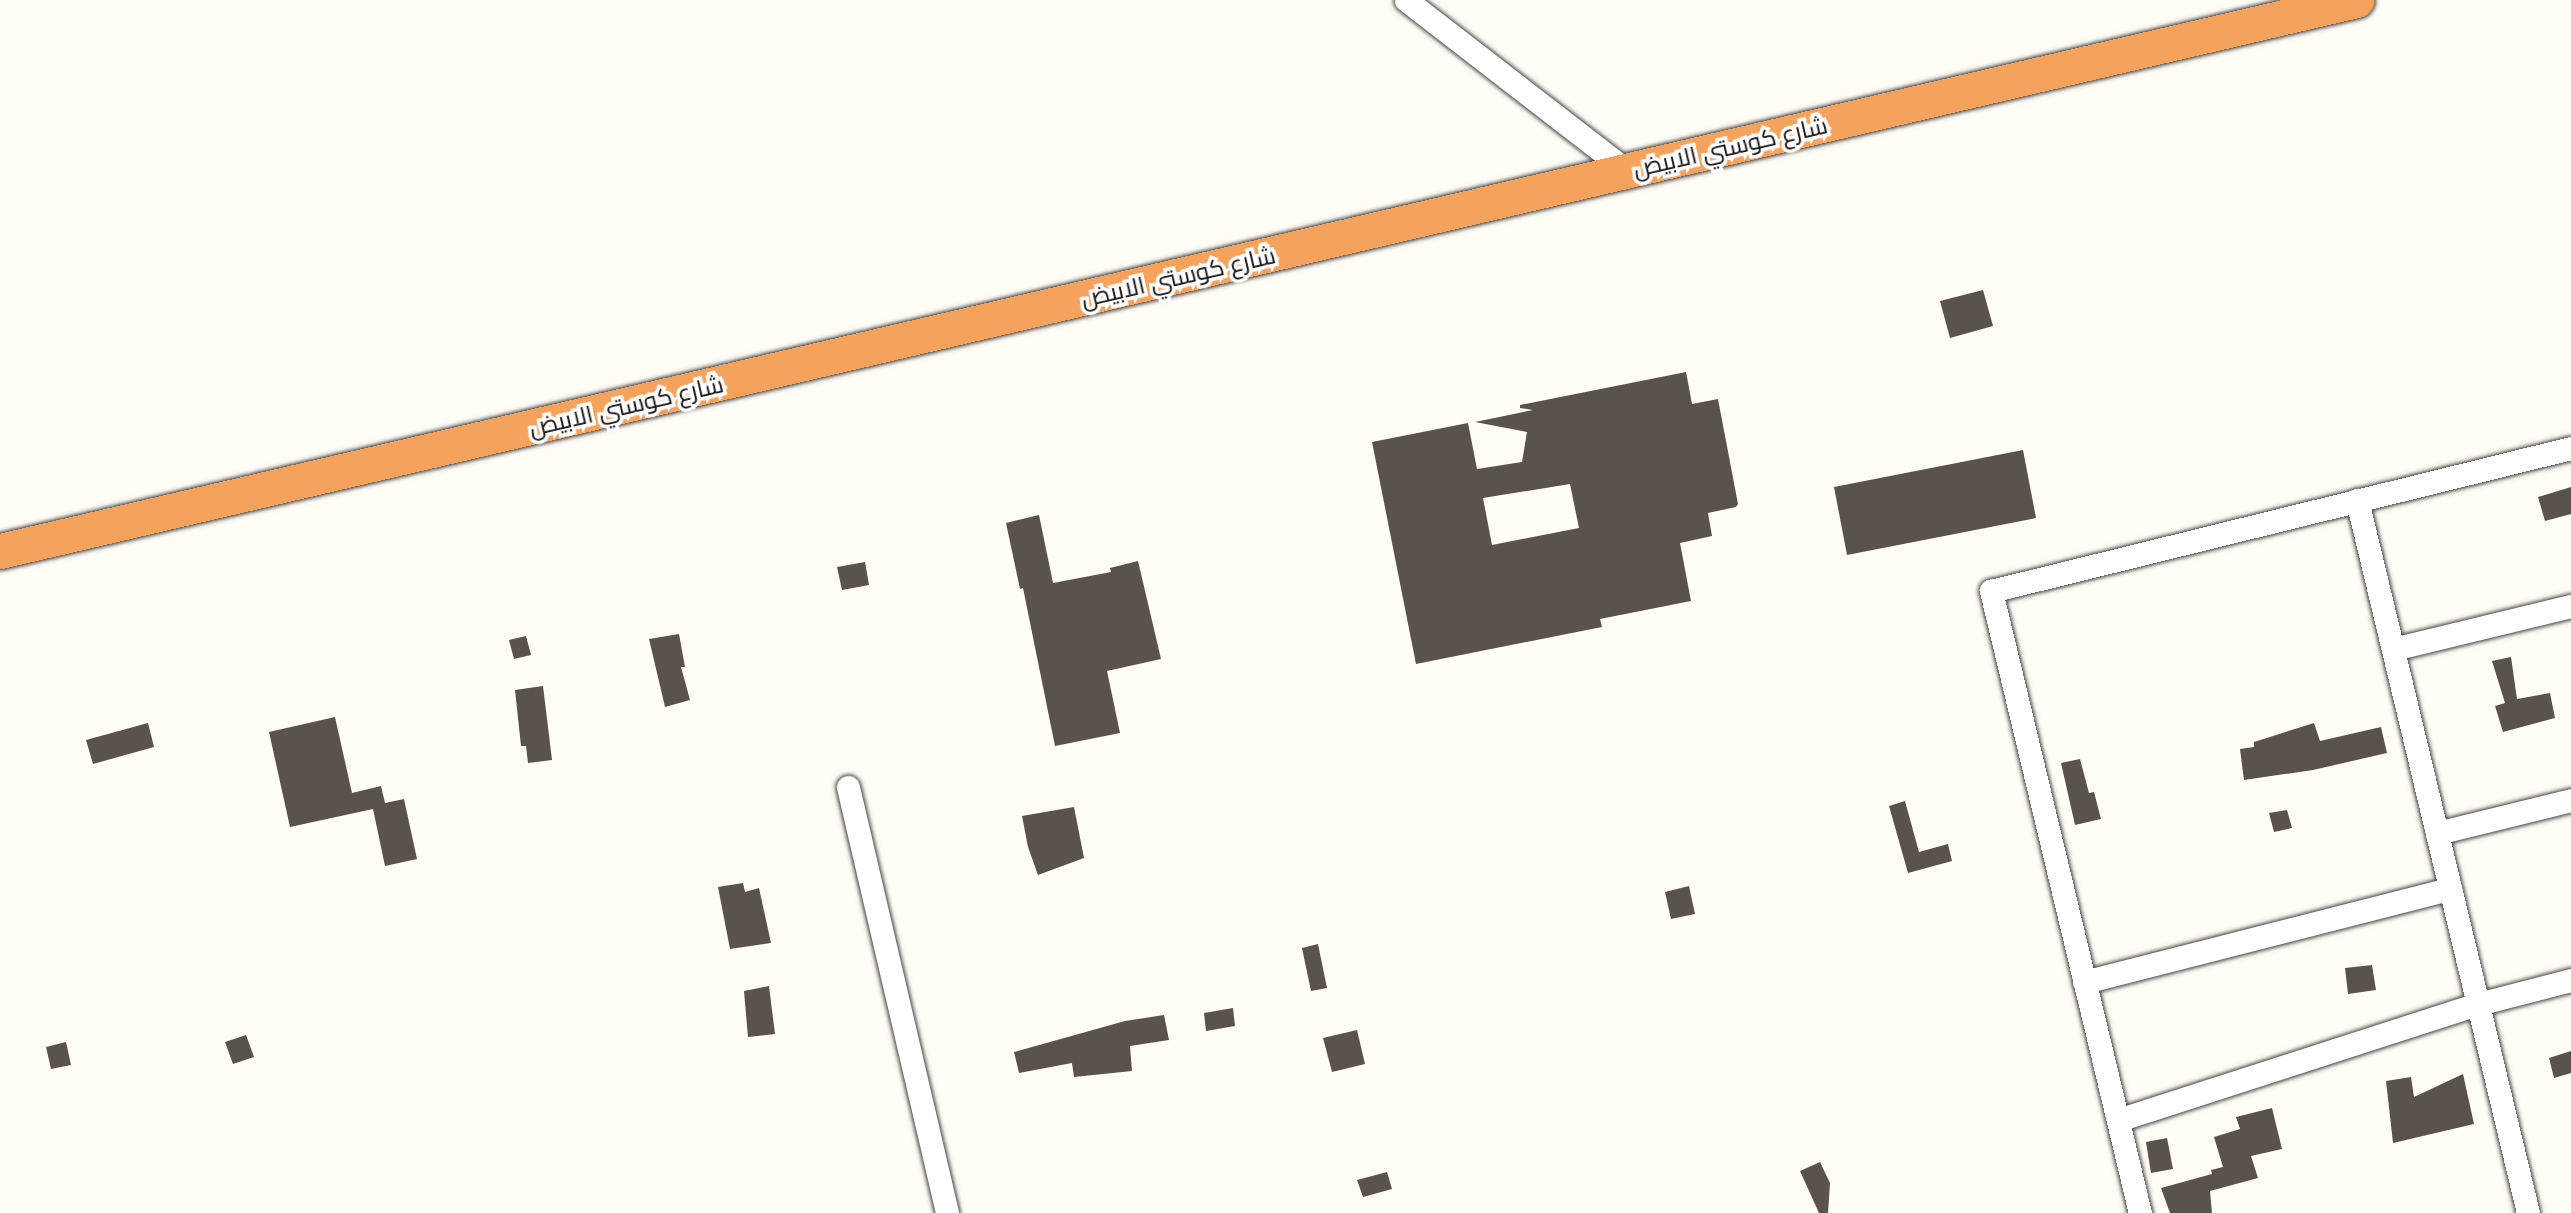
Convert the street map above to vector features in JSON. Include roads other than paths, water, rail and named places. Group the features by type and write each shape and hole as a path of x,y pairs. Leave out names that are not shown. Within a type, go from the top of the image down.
{"highway":[{"name":"شارع كوستي الابيض","path":"0,551 2356,0"}],"street":[{"path":"1406,0 1626,171"},
{"path":"2140,1213 1991,591 2571,448"},
{"path":"2357,500 2528,1213"},
{"path":"2393,649 2571,606"},
{"path":"848,788 947,1213"},
{"path":"2437,833 2571,800"},
{"path":"2084,982 2450,889"},
{"path":"2118,1120 2478,1004 2571,980"}]}
